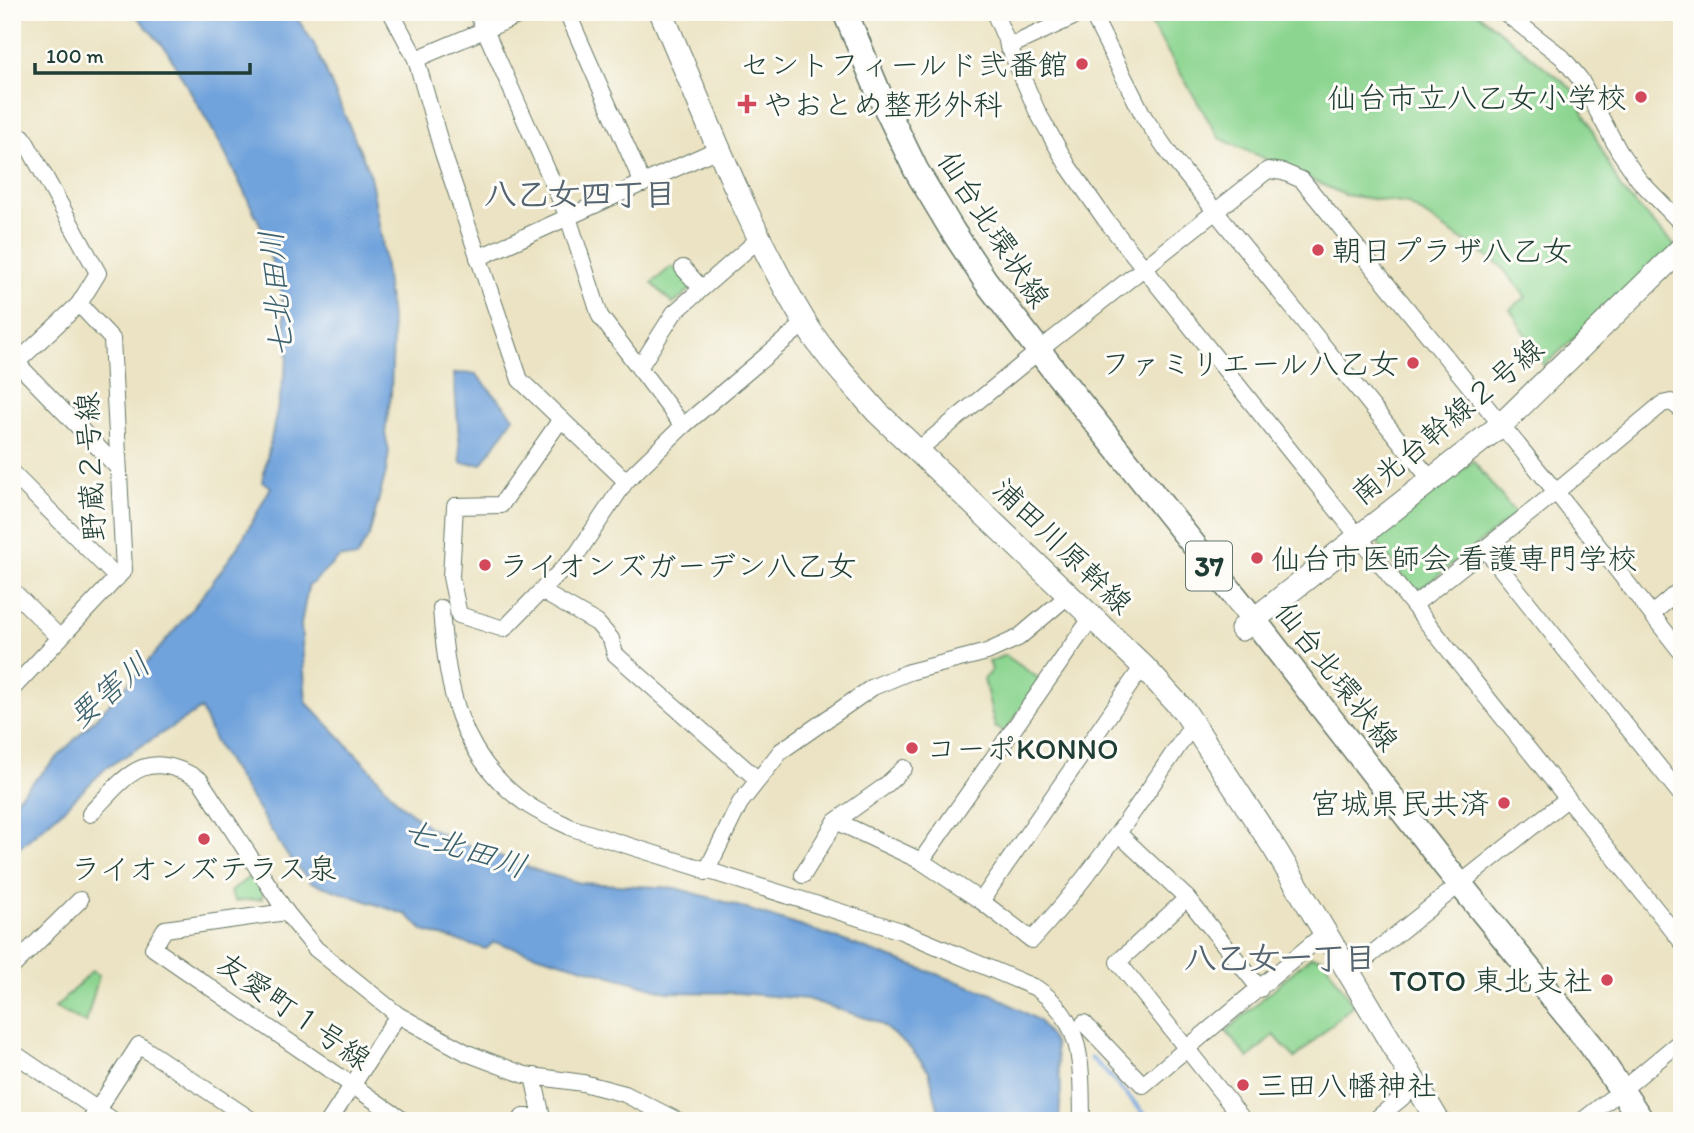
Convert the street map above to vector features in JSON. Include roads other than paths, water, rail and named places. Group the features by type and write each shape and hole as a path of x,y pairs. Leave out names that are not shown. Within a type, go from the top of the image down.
{"main road":[{"name":"仙台北環状線","path":"828,12 850,70 882,138 945,250 1248,624 1455,888 1591,1045 1616,1094 1623,1121"},
{"name":"仙台北環状線","path":"845,12 880,96 916,170 1033,356"},
{"name":"仙台北環状線","path":"1616,1094 1642,1121"}],"street":[{"path":"391,12 416,59 443,153 520,380 626,481"},
{"path":"477,12 568,218 600,316 683,426"},
{"path":"416,59 527,12"},
{"path":"567,12 643,184"},
{"name":"浦田川原幹線","path":"661,12 760,238 805,324 877,412 1143,666 1194,724 1349,972 1438,1121"},
{"path":"994,12 1037,111 1068,166 1105,219 1415,604 1682,942"},
{"path":"1008,47 1084,12"},
{"path":"1091,12 1144,117 1171,156 1431,480"},
{"path":"1503,12 1562,57 1572,68 1619,151 1639,180 1682,224"},
{"path":"12,143 23,137 98,273 79,303 14,363 117,467"},
{"path":"478,258 720,148"},
{"path":"918,450 1268,170 1283,172 1302,180 1556,492 1682,653"},
{"path":"639,368 674,313 760,238"},
{"name":"南光台幹線２号線","path":"1248,624 1501,425 1682,247"},
{"path":"683,268 701,288"},
{"name":"野蔵２号線","path":"12,689 124,570 112,339 79,303"},
{"path":"561,419 502,505 455,506 451,577 459,615 504,629 577,554 626,481 683,426 805,324"},
{"path":"1415,604 1662,404 1671,402 1682,410"},
{"path":"12,473 117,578"},
{"path":"1485,549 1682,796"},
{"path":"1651,614 1682,588"},
{"path":"12,590 60,638"},
{"path":"541,591 597,623 611,639 615,654 757,779"},
{"path":"706,872 740,803 781,751 873,687 909,672 987,652 1018,638 1069,595"},
{"path":"441,608 448,680 459,715 478,754 489,770 509,790 527,804 572,828 901,931 1019,979 1050,998 1069,1021 1077,1041 1082,1121"},
{"path":"921,861 1092,617"},
{"path":"981,901 1143,666"},
{"path":"836,821 921,861 981,901 1032,940 1072,896 1119,834 1194,724"},
{"path":"90,814 130,772 148,766 182,769 200,780 286,912 316,949 398,1015 467,1053 533,1076 583,1083 625,1094 678,1121"},
{"path":"803,875 836,821 886,786 904,768"},
{"path":"1349,972 1567,799"},
{"path":"1119,834 1187,898 1260,989"},
{"path":"1187,898 1118,962 1244,1121"},
{"path":"12,967 80,900"},
{"name":"友愛町１号線","path":"286,912 165,929 153,948 404,1121"},
{"path":"1084,1023 1143,1085 1325,933"},
{"path":"329,1121 398,1015"},
{"path":"1582,1121 1682,1040"},
{"path":"94,1115 139,1045 253,1121"},
{"path":"12,1052 94,1115 114,1121"},
{"path":"520,1121 523,1117 544,1119 533,1076"},
{"path":"1374,1121 1418,1085"}],"water":[{"name":"七北田川","path":"133,12 293,12 314,44 370,174 382,241 393,337 391,394 385,433 389,451 369,536 356,558 340,557 308,587 301,624 306,702 399,803 430,828 457,841 547,874 581,883 675,888 712,898 822,933 992,994 1039,1021 1055,1044 1061,1088 1059,1121 941,1121 929,1071 911,1049 878,1022 807,999 738,993 667,992 494,942 486,949 424,931 407,915 310,882 287,855 215,742 201,709 106,768 12,854 12,803 100,713 184,619 239,544 271,487 262,482 288,358 282,294 260,224 221,145 166,49"},
{"path":"454,373 476,374 514,417 482,464 461,463"}],"waterway":[{"path":"1091,1058 1151,1121"}],"place":[{"name":"セントフィールド弐番館","path":"1082,64"},
{"name":"仙台市立八乙女小学校","path":"1641,97"},
{"name":"やおとめ整形外科","path":"747,104"},
{"name":"朝日プラザ八乙女","path":"1318,250"},
{"name":"ファミリエール八乙女","path":"1413,363"},
{"name":"仙台市医師会 看護専門学校","path":"1257,558"},
{"name":"ライオンズガーデン八乙女","path":"485,565"},
{"name":"コーポKONNO","path":"912,748"},
{"name":"宮城県民共済","path":"1504,803"},
{"name":"ライオンズテラス泉","path":"204,839"},
{"name":"TOTO 東北支社","path":"1607,980"},
{"name":"三田八幡神社","path":"1243,1085"}],"district":[{"name":"八乙女四丁目","path":"580,194"},
{"name":"八乙女一丁目","path":"1280,958"}],"water label":[{"name":"要害川","path":"109,690"}]}
